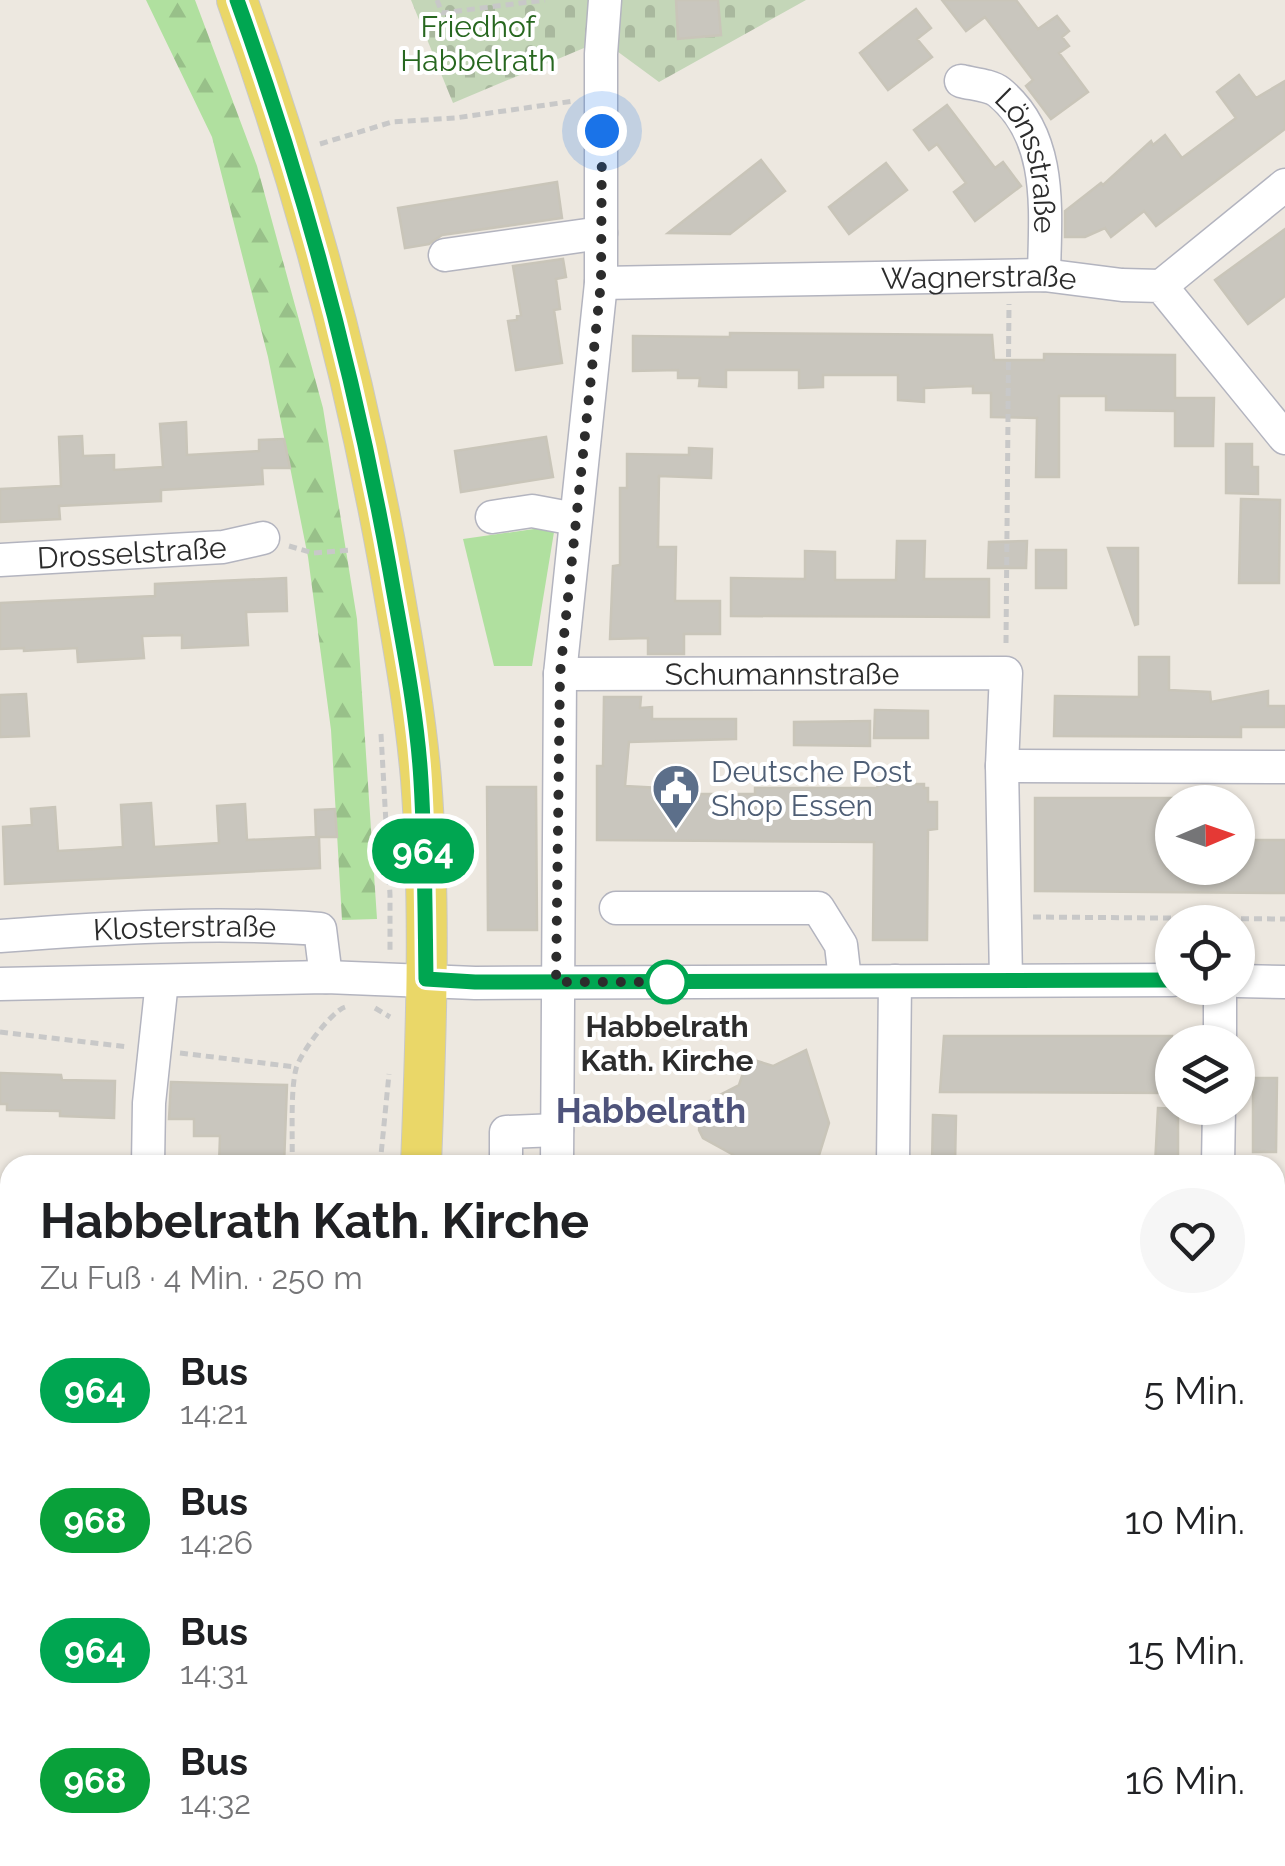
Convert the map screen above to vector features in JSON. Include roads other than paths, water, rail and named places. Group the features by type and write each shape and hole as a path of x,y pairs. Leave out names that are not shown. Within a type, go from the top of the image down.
{"main road":[{"path":"237,0 290,152 334,309 360,418 402,640 421,778 408,978 419,1155"}],"street":[{"path":"557,1155 560,674 601,282 601,54 606,0"},
{"name":"Lönsstraße","path":"961,81 997,89 1028,128 1042,164 1044,275"},
{"path":"1285,186 1161,286 1285,438"},
{"path":"446,256 601,233"},
{"name":"Wagnerstraße","path":"601,282 1044,275 1161,286"},
{"path":"492,517 532,512 575,520"},
{"name":"Drosselstraße","path":"0,560 223,546 263,538"},
{"name":"Schumannstraße","path":"560,674 1006,673 1002,766"},
{"path":"1006,980 1002,766 1285,768"},
{"path":"616,908 818,908 841,944 845,980"},
{"name":"Klosterstraße","path":"0,936 186,925 254,924 320,929 326,977"},
{"name":"Klosterstraße","path":"0,984 326,977 475,982 1155,980"},
{"path":"148,1155 148,1103 162,981"},
{"path":"1255,981 1285,982"},
{"path":"893,1155 895,982"},
{"path":"1218,1155 1219,1125"},
{"path":"506,1155 506,1132 557,1130"}],"place":[{"name":"Deutsche Post Shop Essen","path":"676,830"},
{"name":"Habbelrath Kath. Kirche","path":"667,982"}],"district":[{"name":"Habbelrath","path":"651,1110"}],"park label":[{"name":"Friedhof Habbelrath","path":"478,43"}]}
